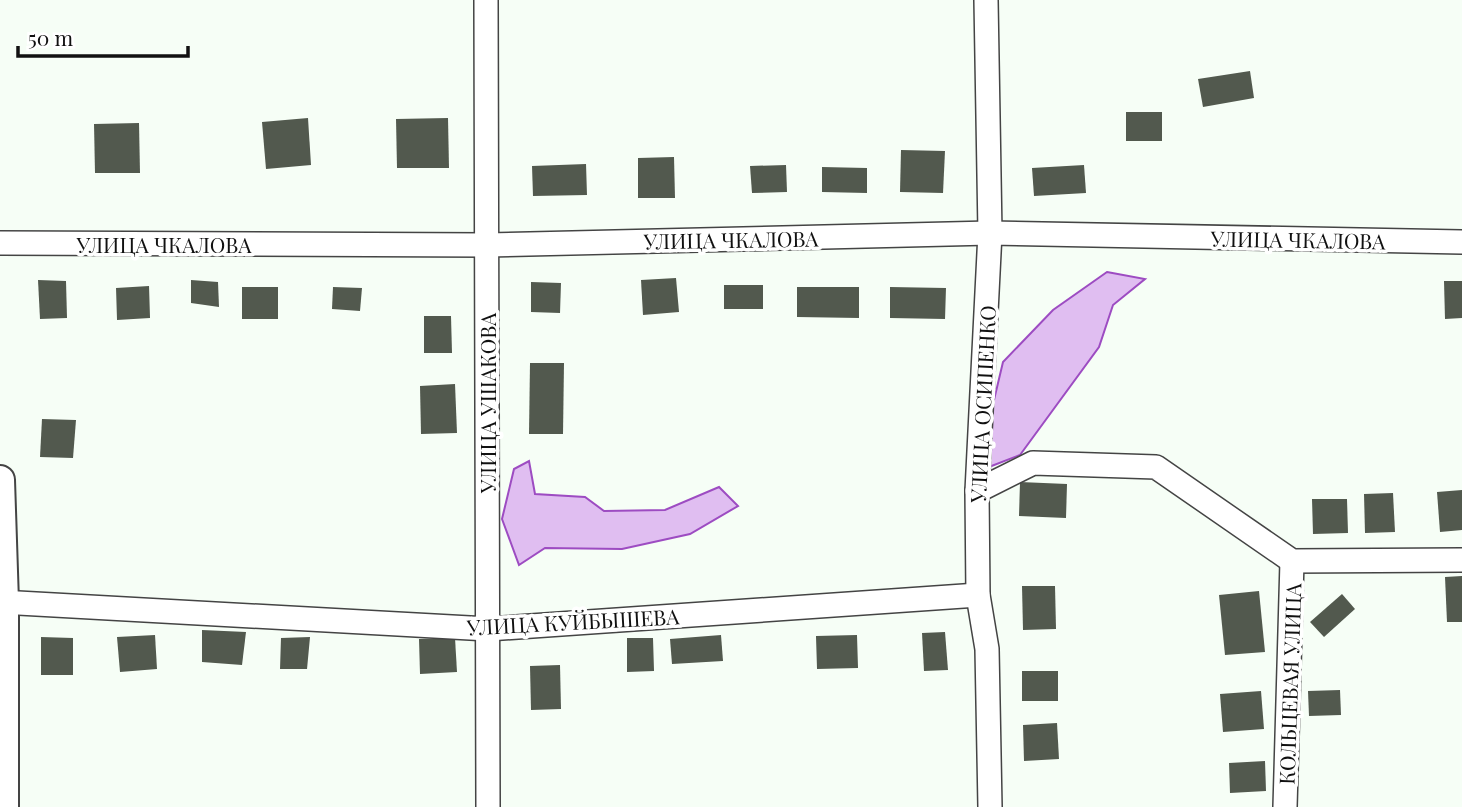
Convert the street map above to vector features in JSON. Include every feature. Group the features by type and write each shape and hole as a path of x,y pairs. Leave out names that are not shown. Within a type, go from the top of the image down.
{"street":[{"name":"УЛИЦА УШАКОВА","path":"486,0 488,807"},
{"name":"УЛИЦА ОСИПЕНКО","path":"986,0 990,233 977,491 978,595 987,649 990,807"},
{"name":"УЛИЦА ЧКАЛОВА","path":"0,243 487,245 990,233 1462,242"},
{"name":"КОЛЬЦЕВАЯ УЛИЦА","path":"977,491 1033,463 1156,467 1292,561 1462,560"},
{"path":"0,480 4,807"},
{"name":"КОЛЬЦЕВАЯ УЛИЦА","path":"1285,807 1292,561"},
{"name":"УЛИЦА КУЙБЫШЕВА","path":"2,602 488,629 978,595"}],"shaded area":[{"path":"1107,272 1145,279 1113,305 1099,347 1020,455 989,467 989,421 1003,362 1053,310"},
{"path":"529,461 535,494 585,497 604,511 665,510 719,487 738,506 690,534 622,549 545,548 519,565 502,519 514,469"}],"building":[{"path":"1250,71 1254,98 1203,107 1198,79"},
{"path":"1126,112 1162,112 1162,141 1126,141"},
{"path":"308,118 311,165 266,169 262,122"},
{"path":"448,118 449,168 397,168 396,119"},
{"path":"139,123 140,173 95,173 94,124"},
{"path":"901,150 945,151 943,193 900,192"},
{"path":"674,157 675,198 638,198 638,158"},
{"path":"586,164 587,195 533,196 532,166"},
{"path":"786,165 787,192 752,193 750,166"},
{"path":"1084,165 1086,193 1034,196 1032,168"},
{"path":"822,167 867,168 867,193 822,192"},
{"path":"676,278 679,312 643,315 641,280"},
{"path":"38,280 66,281 67,318 40,319"},
{"path":"191,280 218,282 219,307 191,303"},
{"path":"1444,281 1462,281 1462,318 1445,319"},
{"path":"531,282 561,283 560,313 531,312"},
{"path":"724,285 763,285 763,309 724,309"},
{"path":"149,286 150,318 117,320 116,288"},
{"path":"242,287 278,287 278,319 242,319"},
{"path":"333,287 362,288 360,311 332,309"},
{"path":"797,287 859,287 859,318 797,317"},
{"path":"890,287 946,288 945,319 890,318"},
{"path":"424,316 451,316 452,353 424,353"},
{"path":"530,363 564,363 563,434 529,434"},
{"path":"455,384 457,433 421,434 420,386"},
{"path":"42,419 76,420 73,458 40,457"},
{"path":"1020,482 1067,484 1066,518 1019,516"},
{"path":"1462,490 1462,530 1440,532 1437,492"},
{"path":"1393,493 1395,532 1365,533 1364,494"},
{"path":"1312,499 1347,499 1348,533 1313,534"},
{"path":"1462,576 1462,622 1447,622 1445,577"},
{"path":"1022,586 1055,586 1056,629 1023,630"},
{"path":"1259,591 1265,652 1225,655 1219,595"},
{"path":"1342,594 1355,609 1324,637 1310,622"},
{"path":"202,630 246,632 242,665 202,662"},
{"path":"945,632 948,670 924,671 922,633"},
{"path":"155,635 157,669 120,672 117,637"},
{"path":"721,635 723,661 672,664 670,639"},
{"path":"857,635 858,668 817,669 816,636"},
{"path":"41,637 73,638 73,675 41,675"},
{"path":"310,637 307,669 280,669 281,638"},
{"path":"455,638 457,672 420,674 419,639"},
{"path":"627,638 653,638 654,671 627,672"},
{"path":"560,665 561,709 531,710 530,666"},
{"path":"1022,671 1058,671 1058,701 1022,701"},
{"path":"1340,690 1341,715 1309,716 1308,691"},
{"path":"1261,691 1264,729 1223,732 1220,694"},
{"path":"1057,723 1059,759 1024,761 1023,725"},
{"path":"1265,761 1266,791 1230,793 1229,763"}]}
